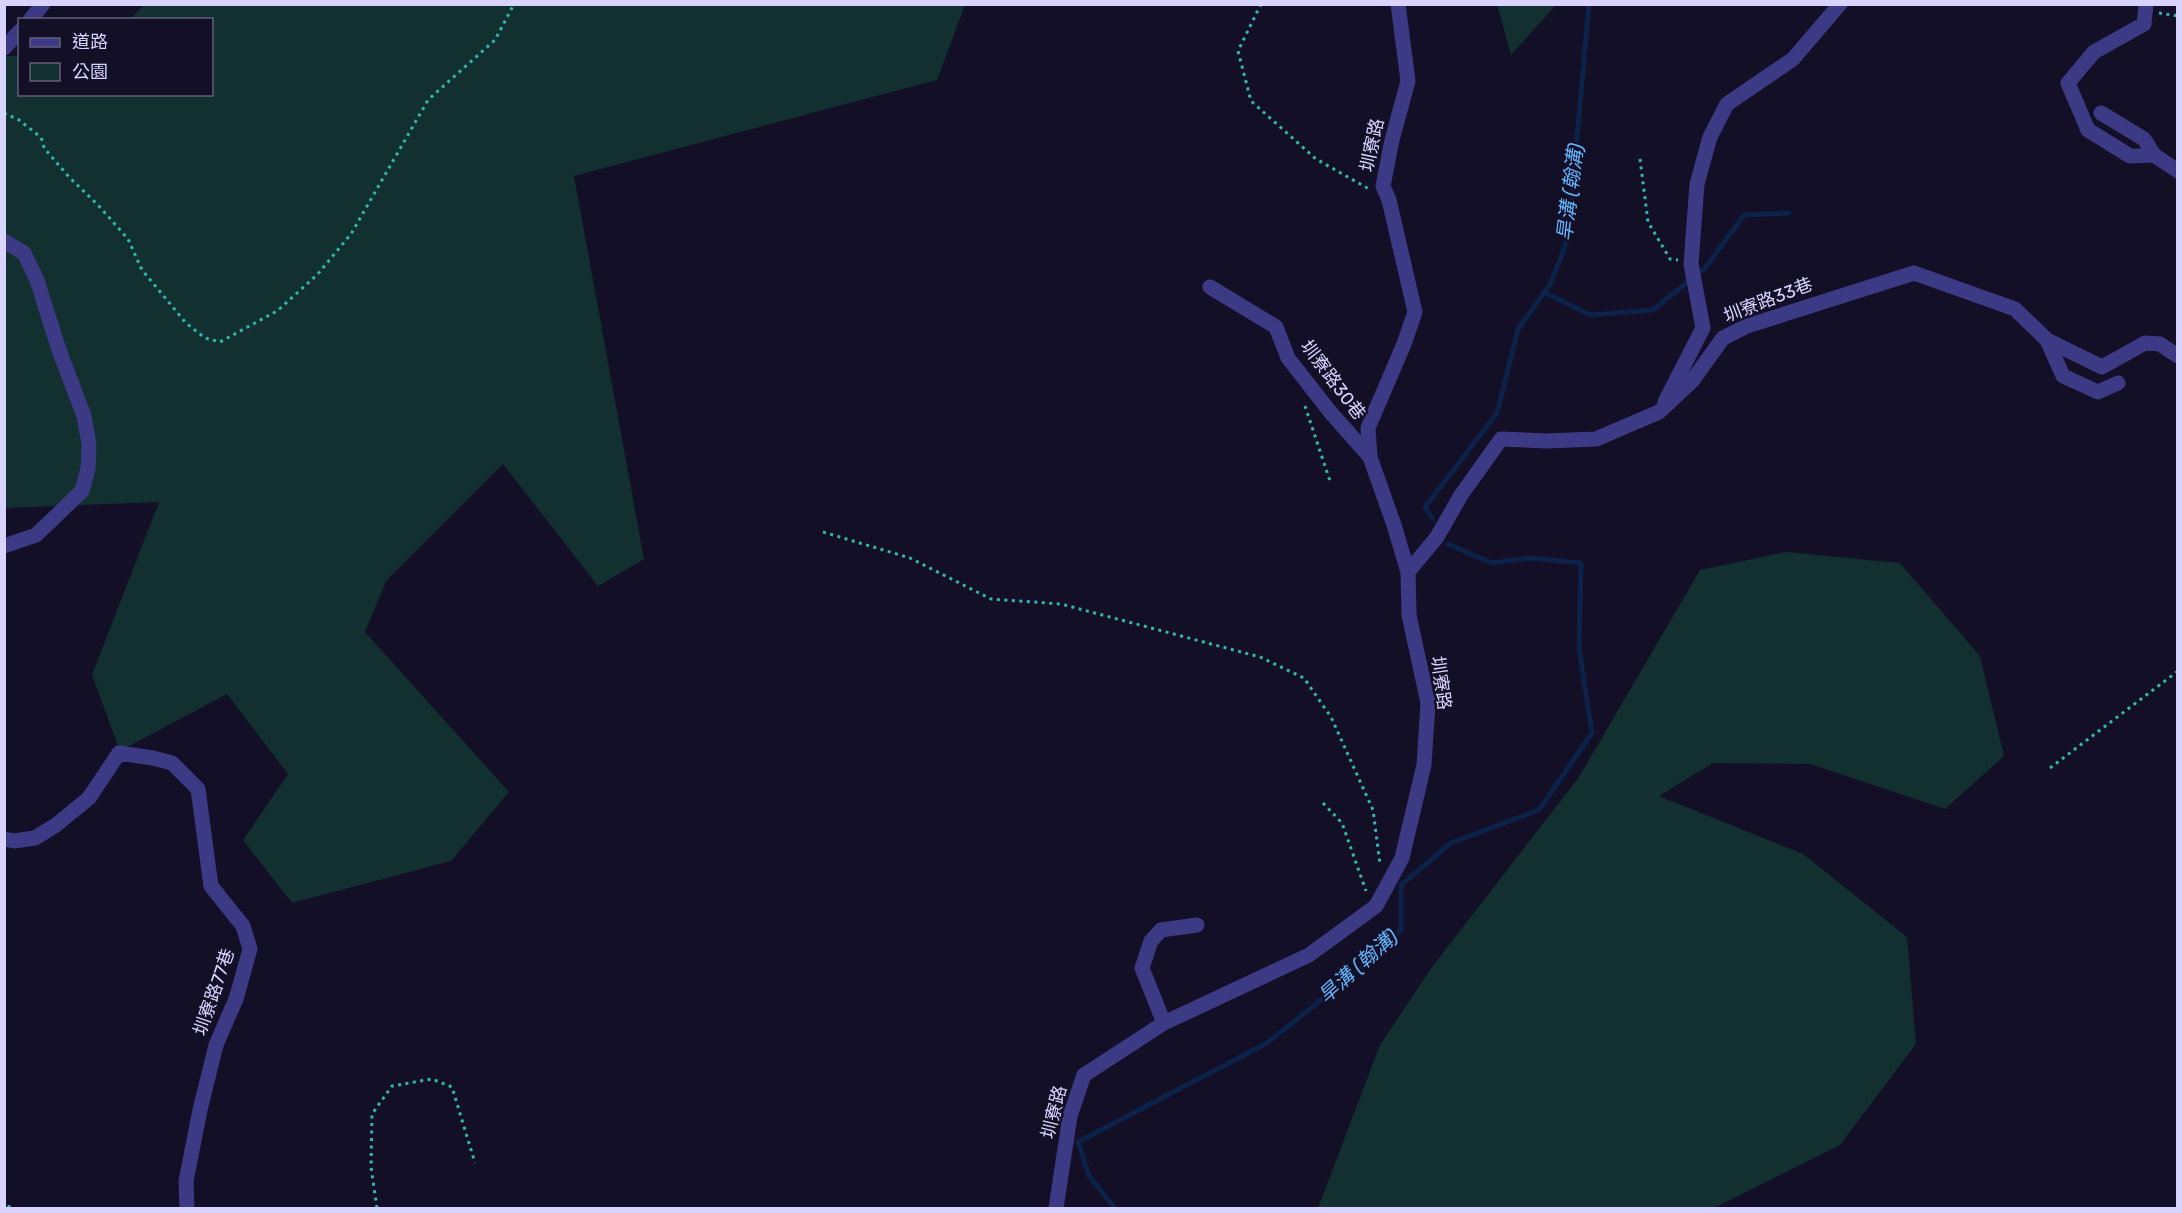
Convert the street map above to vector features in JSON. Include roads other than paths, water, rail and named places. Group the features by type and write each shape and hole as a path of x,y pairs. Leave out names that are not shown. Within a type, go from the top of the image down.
{"street":[{"path":"32,18 43,4"},
{"name":"圳寮路","path":"1056,1209 1070,1116 1084,1074 1164,1023 1309,955 1376,906 1402,858 1424,765 1428,703 1409,615 1408,572 1370,457 1368,428 1415,312 1389,200 1383,186 1392,140 1408,81 1398,4"},
{"path":"1659,412 1703,328 1691,264 1697,184 1710,137 1727,104 1793,59 1840,4"},
{"path":"2145,4 2144,24 2094,52 2068,83 2088,129 2130,156 2154,155"},
{"path":"4,48 18,33"},
{"path":"2101,113 2144,139 2154,155 2178,171"},
{"path":"4,241 24,253 37,280 59,350 84,416 89,444 88,469 82,491 36,535 4,546"},
{"name":"圳寮路33巷","path":"1408,572 1437,537 1477,470 1501,439 1546,441 1596,439 1659,412 1692,381 1724,338 1747,326 1914,273 2014,309 2047,340 2102,367 2145,343 2160,344 2178,356"},
{"name":"圳寮路30巷","path":"1210,287 1276,327 1288,358 1370,457"},
{"path":"2047,340 2063,376 2098,392 2118,383"},
{"name":"圳寮路77巷","path":"4,839 14,841 35,838 56,825 89,798 119,753 172,763 198,789 211,886 243,926 250,950 236,999 216,1045 200,1110 186,1181 187,1209"},
{"path":"1164,1023 1142,968 1151,941 1161,930 1197,925"}],"waterway":[{"name":"旱溝 (翰溝)","path":"1432,518 1425,507 1497,413 1518,329 1551,283 1568,238 1589,4"},
{"path":"1544,292 1590,315 1653,310 1705,268 1744,215 1789,213"},
{"name":"旱溝 (翰溝)","path":"1115,1208 1089,1176 1078,1142 1267,1043 1364,966 1401,929 1401,885 1451,843 1539,810 1592,733 1579,648 1581,563 1530,558 1492,563 1448,544"}]}
